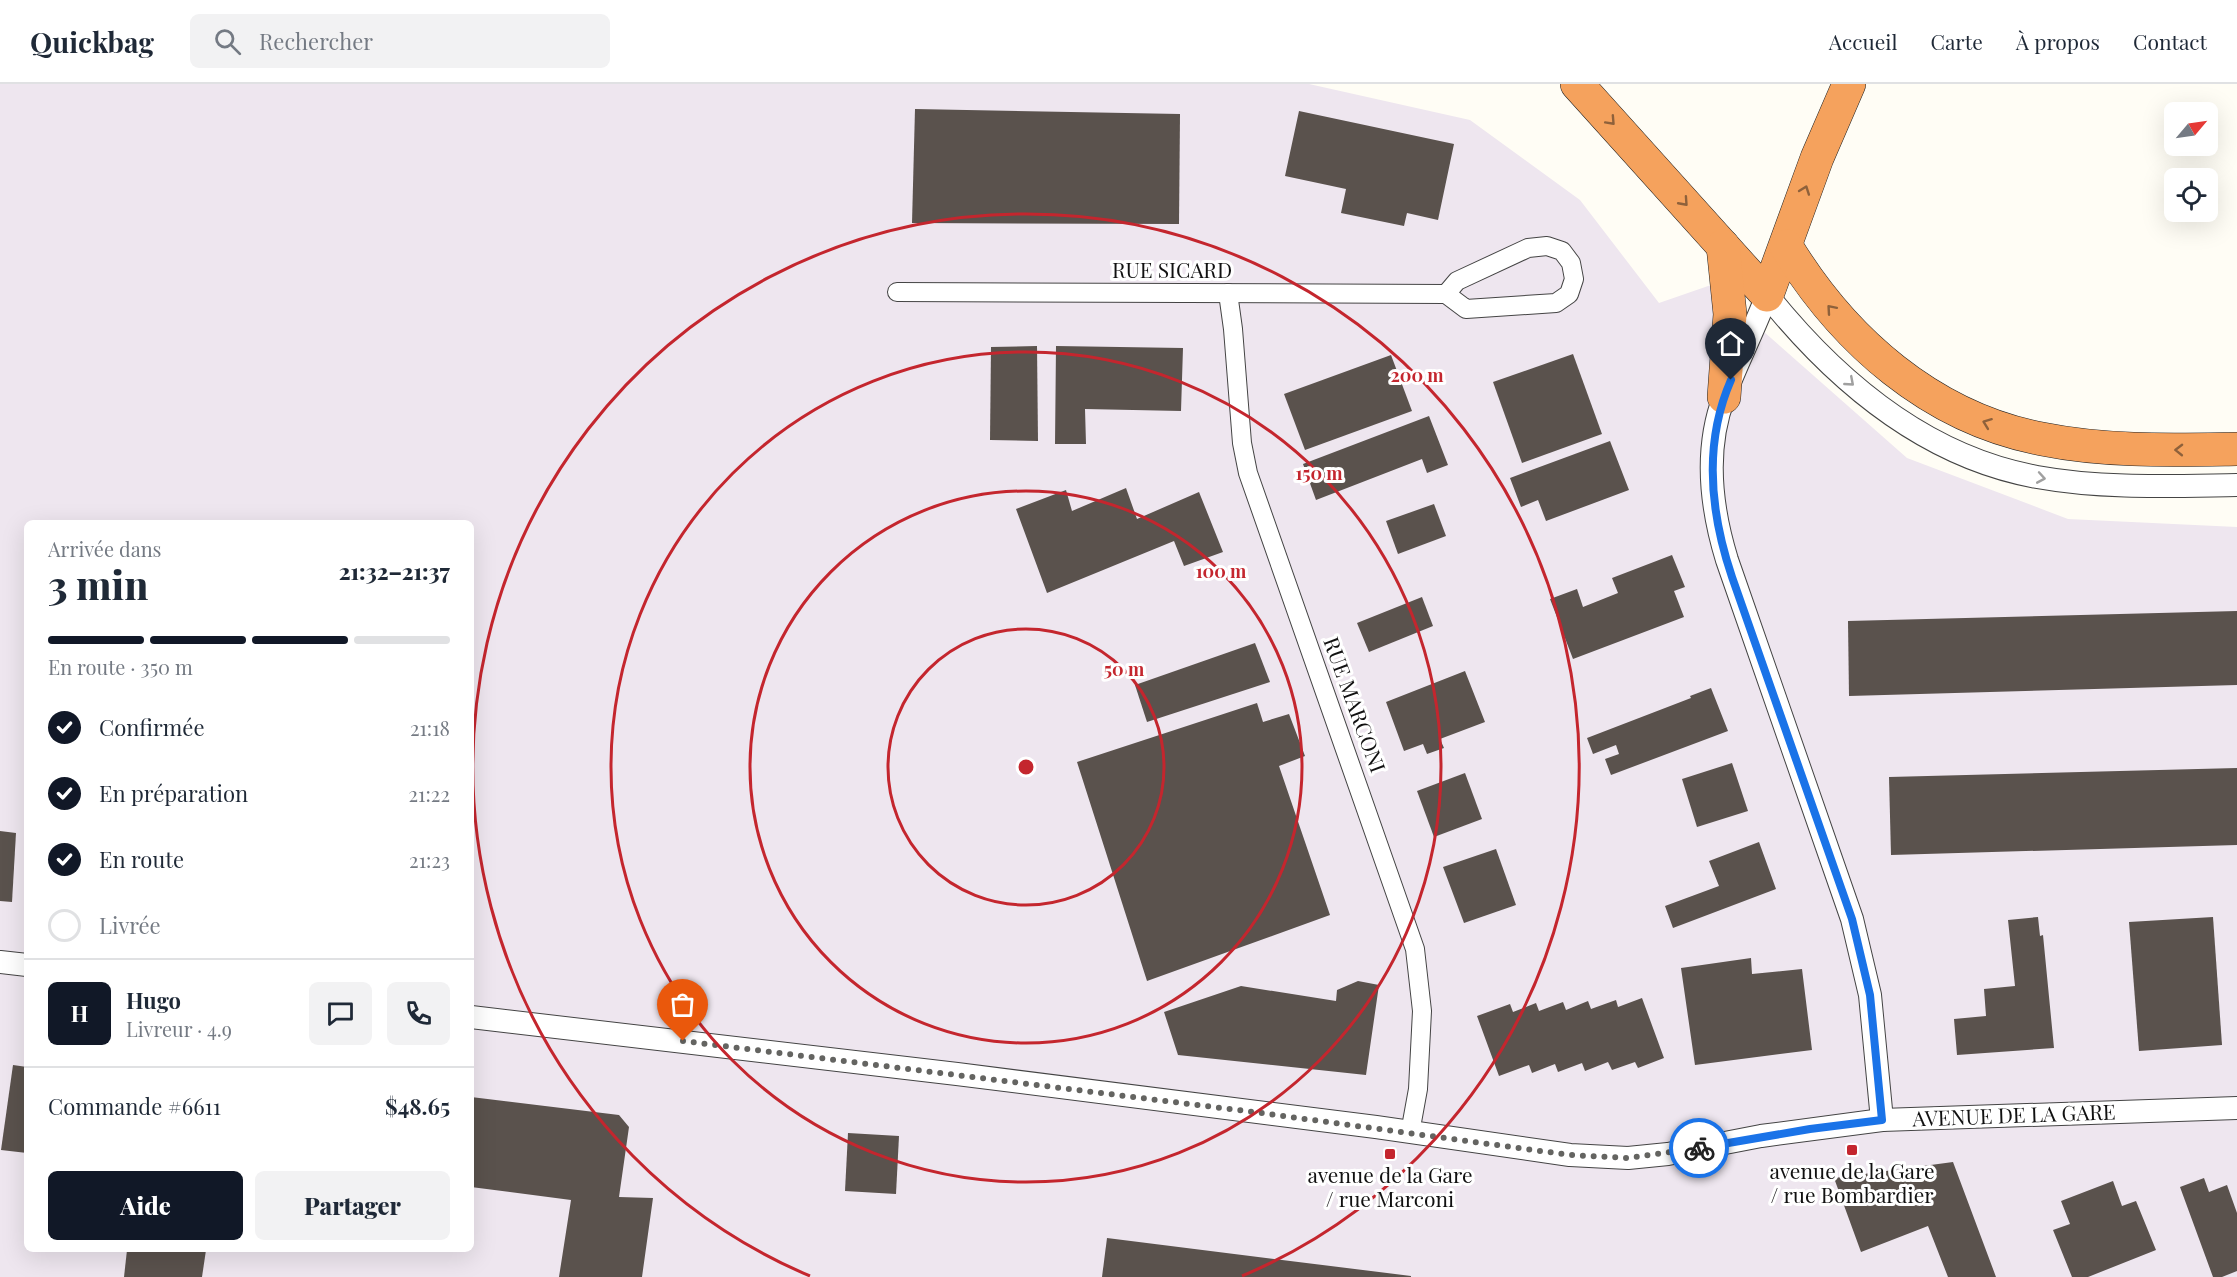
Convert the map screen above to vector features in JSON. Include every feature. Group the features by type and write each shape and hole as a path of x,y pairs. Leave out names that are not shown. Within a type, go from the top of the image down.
{"highway":[{"path":"1577,84 1767,295 1824,141 1849,84"},
{"path":"1723,246 1730,314 1724,398"},
{"path":"1786,246 1809,283 1871,351 1908,381 1957,411 1990,425 2026,436 2082,446 2126,449 2237,449"}],"street":[{"path":"1547,246 1562,251 1571,263 1574,279 1569,294 1556,303 1466,309 1446,294 1457,281 1528,248 1547,246"},
{"name":"RUE SICARD","path":"897,292 1446,294"},
{"name":"RUE MARCONI","path":"1228,293 1242,443 1248,473 1415,949 1422,1011 1418,1089 1410,1133"},
{"path":"1767,295 1724,398 1715,436 1712,467 1713,501 1720,540 1852,919 1870,995 1882,1120"},
{"path":"1767,295 1793,327 1863,393 1905,425 1968,457 2025,475 2084,484 2237,485"},
{"path":"0,962 24,965"},
{"name":"AVENUE DE LA GARE","path":"474,1017 957,1074 1570,1155 1628,1158 1668,1154 1761,1136 1882,1120 2237,1108"}],"shaded area":[{"path":"0,84 1309,84 1470,120 1580,200 1659,303 1711,285 1907,458 2068,519 2237,527 2237,1277 0,1277"}],"building":[{"path":"915,109 1180,114 1179,224 912,223"},
{"path":"1299,111 1454,144 1438,220 1407,213 1404,226 1341,213 1346,189 1285,176"},
{"path":"1037,346 1038,441 990,440 991,347"},
{"path":"1056,346 1183,348 1181,411 1085,409 1086,444 1055,444"},
{"path":"1573,354 1602,434 1522,463 1493,382"},
{"path":"1391,355 1412,411 1305,450 1284,394"},
{"path":"1429,416 1448,465 1427,473 1422,459 1316,500 1303,464"},
{"path":"1610,441 1629,490 1546,521 1538,500 1521,507 1510,478"},
{"path":"1126,488 1137,519 1199,492 1223,552 1184,566 1174,541 1047,593 1016,509 1066,490 1072,511"},
{"path":"1434,504 1446,536 1398,554 1386,521"},
{"path":"1672,555 1685,587 1674,591 1684,617 1573,659 1550,599 1577,589 1583,607 1618,593 1612,578"},
{"path":"1422,597 1433,626 1369,652 1357,623"},
{"path":"2237,611 2237,685 1849,696 1848,621"},
{"path":"1255,643 1270,682 1147,722 1135,685"},
{"path":"1465,671 1485,722 1440,739 1444,748 1427,754 1423,744 1404,751 1386,702"},
{"path":"1711,688 1728,731 1611,775 1605,759 1619,754 1616,745 1593,754 1587,738"},
{"path":"1257,703 1263,722 1289,714 1305,756 1279,766 1330,915 1147,981 1077,762"},
{"path":"1732,763 1748,811 1697,827 1682,779"},
{"path":"2237,768 2237,845 1891,855 1889,777"},
{"path":"1465,773 1482,819 1434,837 1417,791"},
{"path":"0,831 16,833 12,902 0,901"},
{"path":"1759,842 1776,889 1673,928 1665,906 1719,886 1709,861"},
{"path":"1496,849 1516,905 1464,923 1443,867"},
{"path":"2038,917 2040,936 2043,935 2054,1048 1957,1055 1954,1019 1986,1016 1984,989 2015,986 2008,920"},
{"path":"2213,917 2222,1045 2139,1051 2129,922"},
{"path":"1751,958 1752,974 1802,969 1812,1050 1695,1065 1681,968"},
{"path":"1358,981 1379,985 1366,1075 1178,1055 1164,1012 1241,986 1336,1001 1337,990"},
{"path":"1642,998 1664,1058 1638,1068 1635,1062 1612,1070 1608,1062 1585,1071 1582,1063 1558,1072 1555,1064 1532,1073 1529,1065 1499,1076 1477,1016 1510,1004 1513,1012 1536,1003 1539,1011 1563,1002 1566,1010 1588,1001 1591,1009 1616,1000 1618,1007"},
{"path":"13,1065 24,1067 24,1153 1,1150"},
{"path":"474,1097 619,1115 629,1127 619,1197 653,1198 642,1277 559,1277 571,1200 474,1187"},
{"path":"848,1133 899,1136 896,1194 845,1191"},
{"path":"1953,1162 1996,1277 1948,1277 1928,1226 1861,1252 1834,1178"},
{"path":"2204,1178 2209,1192 2227,1185 2237,1213 2237,1271 2222,1277 2213,1277 2180,1187"},
{"path":"2113,1181 2122,1206 2136,1201 2156,1250 2088,1277 2072,1277 2053,1230 2070,1224 2061,1201"},
{"path":"1107,1238 1411,1276 1411,1277 1102,1277"},
{"path":"127,1252 206,1252 202,1277 124,1277"}],"way so far":[{"path":"683,1041 1376,1127 1570,1155 1628,1158 1699,1148"}],"place":[{"name":"avenue de la Gare / rue Bombardier","path":"1852,1150"},
{"name":"avenue de la Gare / rue Marconi","path":"1390,1154"}],"route":[{"path":"1699,1148 1761,1136 1882,1120 1870,995 1852,919 1720,540 1713,501 1712,467 1718,418 1731,380"}]}
